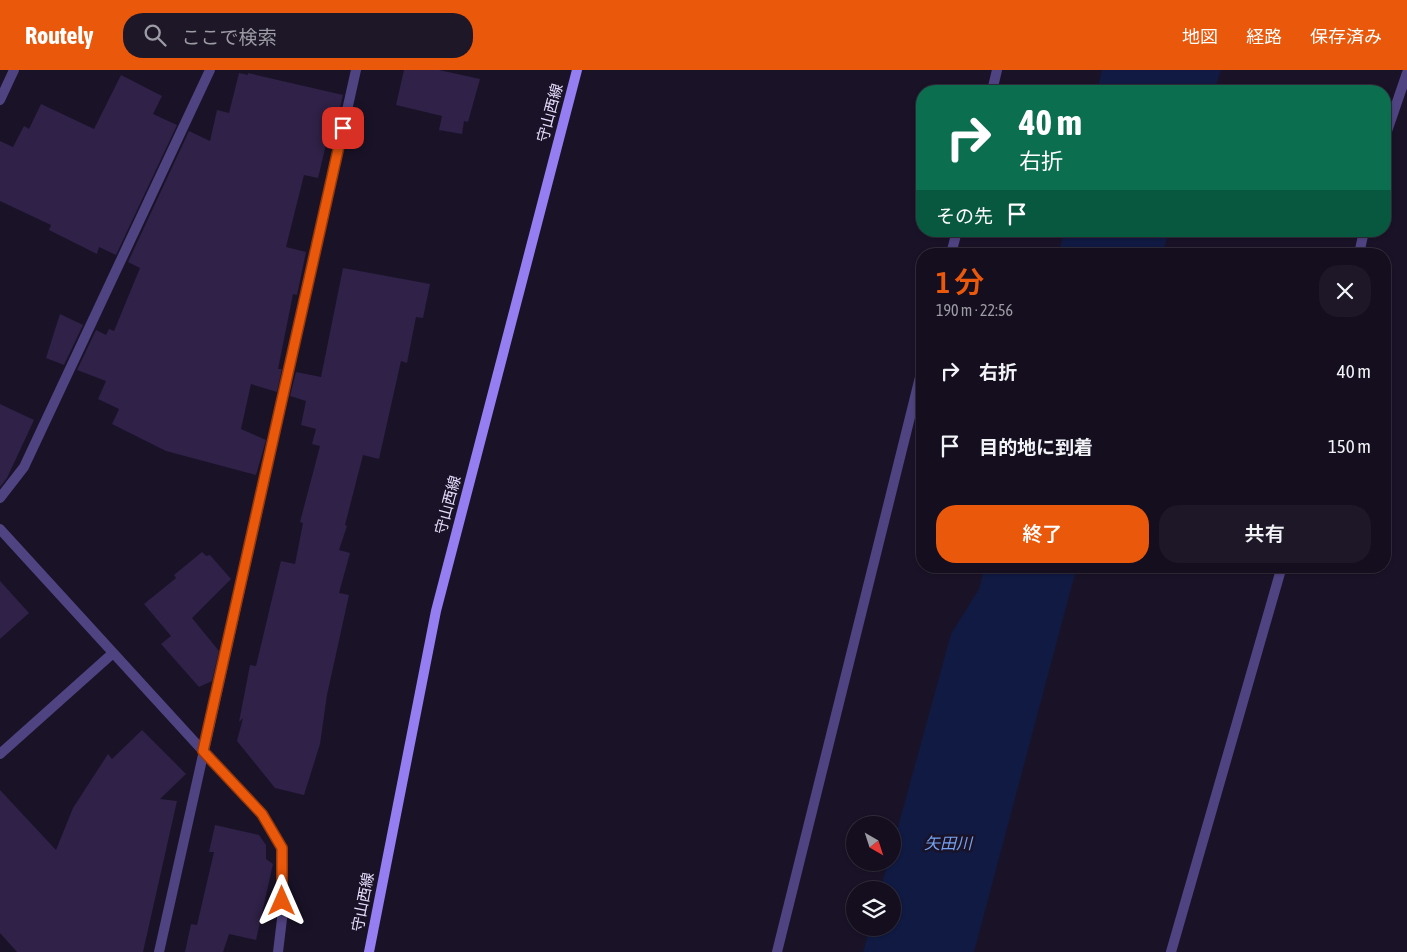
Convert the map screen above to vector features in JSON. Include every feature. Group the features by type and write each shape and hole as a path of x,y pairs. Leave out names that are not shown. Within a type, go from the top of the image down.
{"main road":[{"name":"守山西線","path":"368,952 436,612 577,70"}],"street":[{"path":"0,100 14,70"},
{"path":"0,498 24,467 210,70"},
{"path":"159,952 356,70"},
{"path":"994,85 998,70"},
{"path":"1391,120 1407,73"},
{"path":"777,952 916,393"},
{"path":"0,529 262,814 282,848 282,919 278,952"},
{"path":"1171,952 1280,573"},
{"path":"0,754 113,653"}],"water":[{"path":"1102,70 1221,70 1216,85 1098,85"},
{"path":"1063,237 1167,237 1164,248 1060,248"},
{"name":"矢田川","path":"983,573 1075,573 974,952 863,952 868,936 901,936 901,881 883,881 886,871 901,871 901,816 951,634 979,589"}],"building":[{"path":"404,70 439,70 480,79 468,122 464,121 462,134 439,130 442,116 396,105"},
{"path":"239,73 248,75 248,73 343,95 334,134 329,132 318,178 304,175 286,247 306,252 297,295 293,294 278,369 282,369 277,392 251,384 241,429 266,440 256,475 166,451 112,424 119,409 98,399 106,381 77,370 96,330 106,335 109,329 114,331 140,268 128,262 189,131 210,141 217,110 229,113"},
{"path":"121,75 162,96 153,114 177,125 116,255 99,247 97,254 49,230 51,225 0,201 0,141 13,147 24,126 29,129 41,104 94,129"},
{"path":"343,268 430,284 423,318 416,317 407,363 401,361 379,459 363,455 345,525 347,526 339,550 350,553 339,593 349,595 327,695 320,744 304,795 275,788 237,741 243,718 239,722 250,665 256,666 281,561 295,564 303,523 300,522 320,446 312,444 316,429 301,425 306,401 290,396 296,372 321,377"},
{"path":"60,314 83,325 64,365 46,358"},
{"path":"0,404 34,420 7,478 0,487"},
{"path":"202,552 206,556 210,555 231,579 192,618 219,651 212,681 199,687 161,644 171,636 144,604 176,578 174,575"},
{"path":"0,581 29,613 0,639"},
{"path":"142,730 186,774 160,799 177,801 143,952 17,952 0,933 0,790 56,850 73,808 108,754 112,759"},
{"path":"215,825 259,835 266,845 266,859 273,864 256,940 229,934 223,952 185,952 191,924 197,925 214,852 209,852"}],"route":[{"path":"282,901 282,848 262,814 203,751 343,128"}]}
